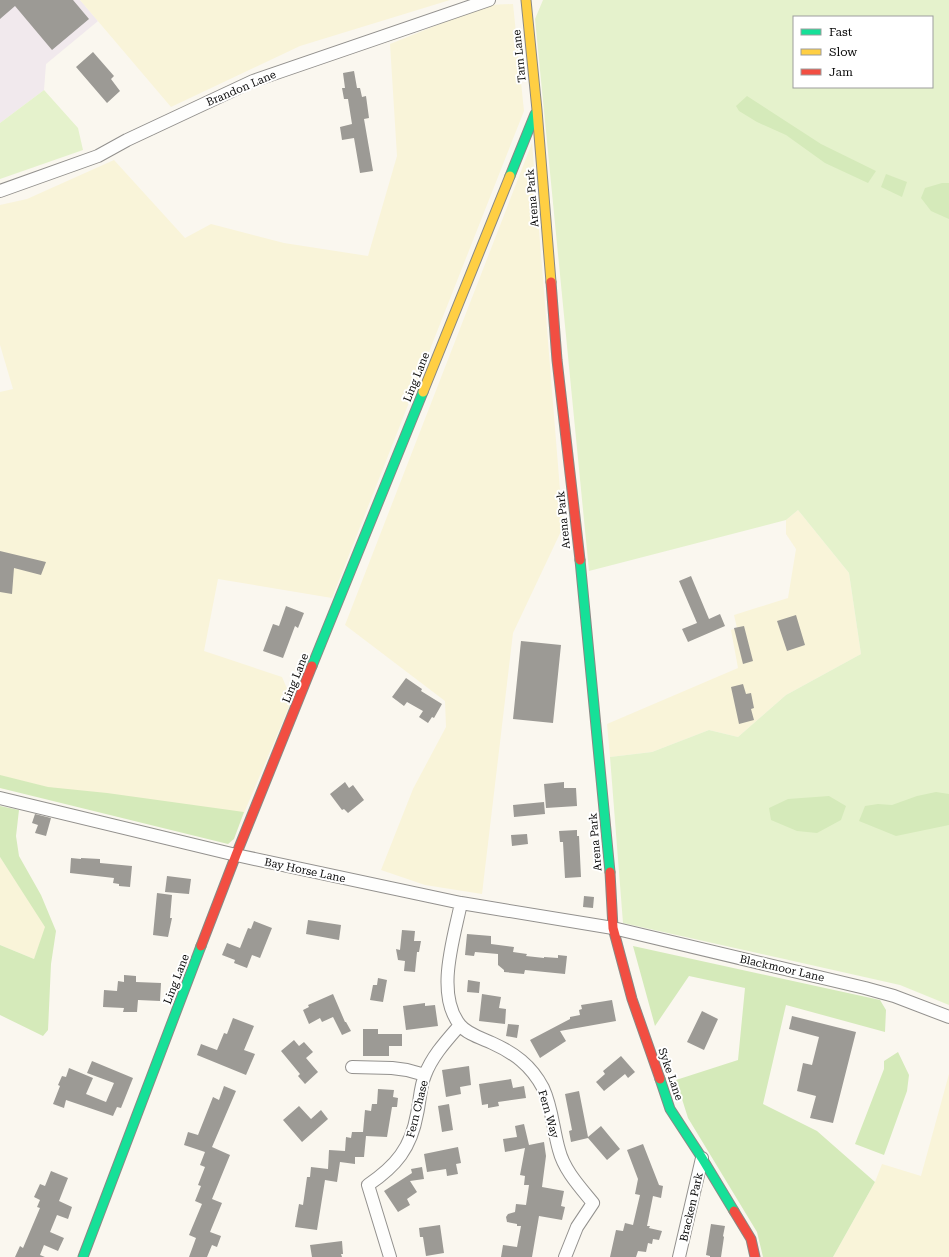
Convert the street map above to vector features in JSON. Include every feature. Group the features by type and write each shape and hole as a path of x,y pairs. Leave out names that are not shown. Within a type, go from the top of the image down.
{"street":[{"name":"Brandon Lane","path":"0,191 98,156 127,140 253,81 489,0"},
{"name":"Tarn Lane","path":"526,0 537,110"},
{"name":"Ling Lane","path":"83,1257 236,855 537,110"},
{"name":"Arena Park","path":"537,110 557,360 572,484 602,782 609,856 613,928"},
{"name":"Bay Horse Lane","path":"0,798 236,855 461,903 613,928"},
{"path":"460,1025 453,1012 449,996 448,968 461,903"},
{"name":"Blackmoor Lane","path":"613,928 873,990 894,996 949,1017"},
{"name":"Syke Lane","path":"613,928 632,999 670,1108 751,1239 755,1257"},
{"name":"Fern Chase","path":"390,1257 368,1185 383,1175 395,1163 406,1148 413,1132 425,1075 433,1059 460,1025"},
{"name":"Fern Way","path":"460,1025 473,1034 518,1056 533,1071 543,1088 550,1109 559,1151 567,1168 593,1203 577,1227 565,1257"},
{"path":"352,1068 392,1068 425,1075"},
{"name":"Bracken Park","path":"679,1257 702,1158"}],"shaded area":[{"path":"0,0 80,0 98,21 46,64 44,90 0,123"},
{"path":"80,0 450,0 300,46 171,107"},
{"path":"513,4 524,111 332,598 218,579 204,651 282,677 292,700 238,827 0,788 0,392 13,389 0,345 0,205 27,199 114,160 185,238 211,224 284,243 368,256 397,156 390,44 487,5"},
{"path":"532,143 563,527 513,633 482,894 425,885 381,870 413,789 446,727 445,701 345,625"},
{"path":"798,510 849,573 861,654 786,695 738,737 709,730 652,752 610,757 607,724 738,668 731,630 737,628 734,615 788,598 796,549 786,534 786,520"},
{"path":"0,857 46,927 34,959 0,945"},
{"path":"949,1074 949,1257 833,1257 875,1182 882,1164 921,1176"}],"green space":[{"path":"543,0 949,0 949,1005 900,985 623,923 610,757 652,752 709,730 738,737 786,695 861,654 849,573 798,510 786,520 589,571 535,19"},
{"path":"44,90 78,128 83,150 0,179 0,123"},
{"path":"747,96 821,144 876,171 868,183 825,163 786,135 757,122 739,111 736,106"},
{"path":"886,174 907,182 902,197 881,187"},
{"path":"942,183 949,183 949,219 931,211 921,198 925,188"},
{"path":"0,775 48,787 107,793 244,812 234,839 228,844 0,788"},
{"path":"936,792 949,794 949,825 896,836 859,821 865,806 878,804 892,805 917,796"},
{"path":"829,796 846,806 841,820 817,833 797,831 771,820 769,808 788,799"},
{"path":"0,806 19,810 16,836 19,856 41,895 56,931 51,964 48,1030 43,1036 0,1015 0,945 34,959 45,927 0,857"},
{"path":"633,946 880,1000 886,1010 885,1032 786,1005 763,1104 817,1131 875,1182 833,1257 763,1257 757,1232 688,1118 676,1080 738,1060 745,988 689,976 655,1026"},
{"path":"898,1052 909,1075 907,1091 884,1155 855,1144 884,1069 884,1061"}],"building":[{"path":"0,0 73,0 89,19 52,50 15,6 0,19"},
{"path":"93,52 114,76 111,79 120,91 107,103 76,67"},
{"path":"354,71 357,88 360,88 362,97 366,96 369,118 364,119 373,171 360,173 354,138 342,140 340,127 352,124 348,99 344,99 342,88 345,88 343,73"},
{"path":"0,551 46,562 41,575 14,568 12,594 0,592"},
{"path":"691,576 709,619 720,614 725,626 688,642 682,629 697,623 679,581"},
{"path":"286,606 304,613 298,628 295,626 283,658 263,651 273,624 279,626"},
{"path":"796,615 805,645 787,651 777,621"},
{"path":"744,626 753,661 743,664 734,628"},
{"path":"521,641 561,645 553,723 513,719"},
{"path":"406,678 422,689 421,691 442,704 434,718 432,717 428,723 419,717 423,711 407,702 404,706 392,697"},
{"path":"743,684 746,694 751,693 754,708 751,709 754,720 739,724 731,687"},
{"path":"345,782 349,788 353,785 364,800 348,813 344,809 342,810 330,794"},
{"path":"564,782 564,788 576,788 577,806 546,808 544,784"},
{"path":"544,802 545,814 514,817 513,805"},
{"path":"35,814 51,818 46,836 35,833 38,825 32,823"},
{"path":"577,830 577,836 579,836 581,877 565,878 563,842 560,842 559,831"},
{"path":"527,834 528,844 512,846 511,835"},
{"path":"71,858 100,859 100,863 132,866 130,887 119,886 119,884 113,883 114,878 70,873"},
{"path":"167,876 191,879 189,894 165,892"},
{"path":"157,893 172,895 170,918 172,918 168,937 153,935"},
{"path":"584,896 594,897 593,908 583,907"},
{"path":"308,920 341,925 339,940 306,934"},
{"path":"254,921 272,928 260,958 252,955 247,968 234,963 235,960 222,955 227,943 240,948 248,928 251,929"},
{"path":"402,930 415,931 414,941 421,941 419,952 417,952 415,972 404,971 405,961 398,960 396,949 400,950"},
{"path":"467,934 491,936 491,944 514,947 513,952 527,954 526,956 558,958 558,955 567,956 565,974 525,970 524,974 504,972 504,970 498,965 498,954 475,952 474,956 465,955"},
{"path":"124,975 136,976 136,982 161,983 160,1001 138,1000 137,1012 123,1012 124,1008 103,1007 104,990 117,991 118,981 124,982"},
{"path":"378,978 387,980 383,1002 370,1000 373,985 377,985"},
{"path":"468,980 480,982 479,993 467,992"},
{"path":"333,994 345,1022 351,1031 342,1035 333,1017 322,1022 320,1018 309,1024 303,1010 309,1007 308,1005"},
{"path":"482,994 501,997 499,1008 506,1009 505,1024 479,1021"},
{"path":"612,1000 616,1021 560,1031 566,1041 540,1058 530,1040 570,1019 570,1017 580,1015 579,1010 582,1009 581,1005"},
{"path":"425,1003 425,1006 435,1005 438,1026 406,1030 403,1006"},
{"path":"702,1011 718,1019 704,1050 687,1042"},
{"path":"792,1016 856,1032 833,1123 810,1118 816,1096 797,1091 803,1063 812,1065 819,1037 789,1029"},
{"path":"233,1018 254,1026 244,1050 255,1054 246,1075 197,1055 201,1044 217,1050 224,1033 227,1034"},
{"path":"508,1024 519,1025 517,1038 506,1036"},
{"path":"363,1029 378,1029 378,1034 402,1034 402,1046 389,1046 389,1056 363,1056"},
{"path":"294,1040 299,1046 304,1042 313,1052 306,1058 318,1072 305,1084 298,1076 300,1074 281,1051"},
{"path":"621,1056 635,1072 628,1078 625,1074 604,1091 596,1082 605,1074 603,1071"},
{"path":"92,1061 133,1078 121,1108 117,1107 113,1116 66,1100 64,1108 53,1104 62,1076 66,1077 69,1068 93,1078 86,1094 106,1102 114,1083 87,1073"},
{"path":"469,1066 471,1085 460,1087 461,1094 446,1097 442,1070"},
{"path":"511,1079 513,1088 524,1086 526,1098 498,1102 499,1106 488,1108 488,1104 482,1105 479,1084"},
{"path":"224,1086 236,1091 212,1147 230,1155 212,1199 222,1203 210,1232 221,1236 217,1247 212,1245 207,1257 189,1257 196,1238 189,1235 202,1204 195,1201 201,1186 198,1185 205,1167 200,1165 205,1152 184,1145 188,1132 198,1135 213,1097 219,1100"},
{"path":"378,1089 394,1090 393,1097 398,1098 397,1107 392,1107 387,1137 366,1136 364,1157 355,1157 355,1164 340,1162 337,1182 325,1180 317,1230 295,1227 299,1204 303,1205 307,1177 310,1177 311,1167 328,1169 329,1150 345,1151 346,1137 351,1138 352,1132 363,1132 365,1110 371,1111 372,1104 377,1104"},
{"path":"579,1091 588,1137 601,1126 620,1149 607,1160 588,1138 571,1142 569,1131 572,1130 565,1094"},
{"path":"449,1104 453,1130 442,1132 438,1106"},
{"path":"299,1106 311,1119 321,1110 328,1119 302,1142 283,1120"},
{"path":"524,1124 529,1145 544,1142 546,1156 542,1187 564,1191 561,1206 565,1207 562,1220 539,1216 532,1257 501,1257 503,1245 517,1247 521,1226 507,1222 506,1217 508,1214 515,1212 516,1204 526,1205 529,1185 524,1185 525,1176 520,1175 525,1148 505,1152 503,1139 517,1137 515,1126"},
{"path":"643,1144 659,1185 663,1186 661,1198 653,1196 647,1226 650,1226 649,1228 662,1231 659,1240 653,1239 652,1244 648,1243 646,1252 638,1251 636,1257 610,1257 616,1230 623,1231 625,1223 633,1225 640,1195 635,1194 638,1179 627,1150"},
{"path":"458,1147 461,1163 456,1164 458,1174 447,1176 446,1169 427,1172 424,1154"},
{"path":"422,1167 424,1179 410,1181 417,1192 407,1199 410,1205 398,1212 384,1191 412,1173 411,1169"},
{"path":"51,1171 68,1178 59,1201 72,1207 68,1219 57,1215 50,1232 64,1238 58,1251 44,1245 40,1255 45,1257 15,1257 20,1246 23,1248 40,1208 37,1207 40,1200 34,1197 40,1184 45,1186"},
{"path":"711,1224 725,1226 721,1257 710,1257 706,1255"},
{"path":"440,1225 444,1253 426,1256 423,1237 420,1237 419,1228"},
{"path":"342,1241 342,1257 312,1257 310,1245"}],"traffic: fast":[{"path":"510,176 535,114"},
{"path":"312,666 423,392"},
{"path":"580,560 610,872"},
{"path":"83,1257 201,946"},
{"path":"660,1079 670,1109 734,1211"}],"traffic: slow":[{"path":"526,0 537,110 551,282"},
{"path":"423,392 510,176"}],"traffic: jam":[{"path":"551,282 557,360 580,560"},
{"path":"201,946 312,666"},
{"path":"610,872 613,928 632,999 660,1079"},
{"path":"734,1211 751,1239 755,1257"}]}
